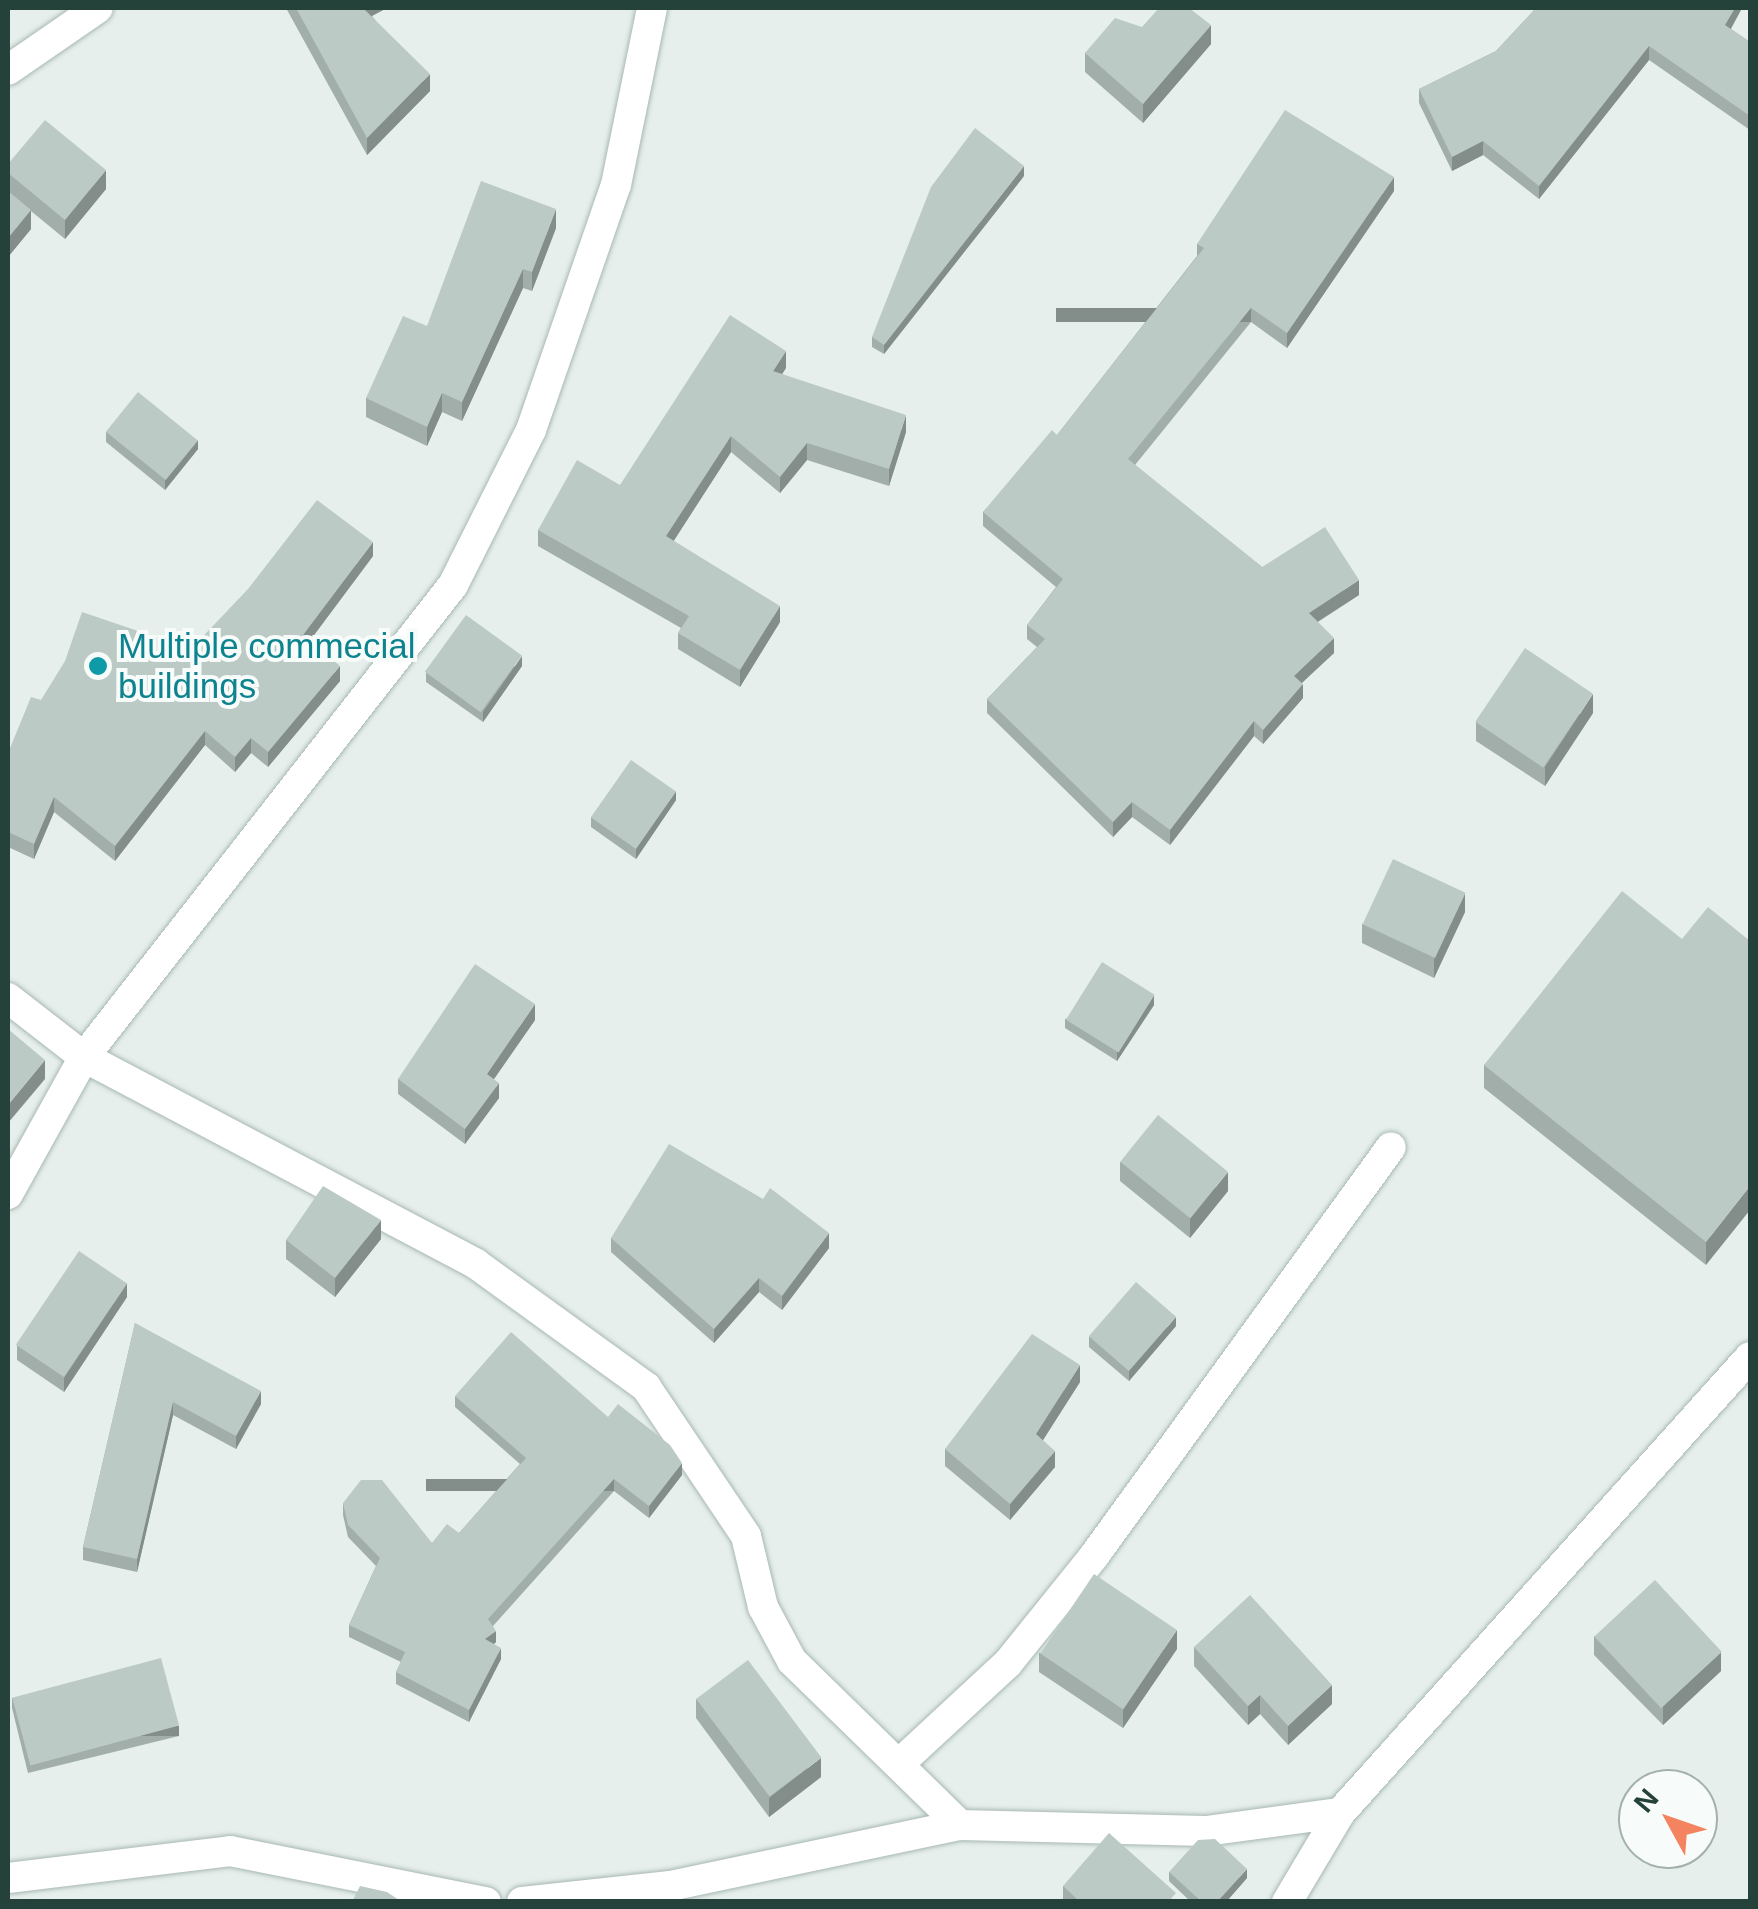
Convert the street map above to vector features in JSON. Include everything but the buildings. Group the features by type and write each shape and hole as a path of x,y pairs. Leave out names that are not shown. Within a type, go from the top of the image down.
{"street":[{"path":"8,70 98,8"},
{"path":"8,1194 84,1058 453,585 531,430 616,186 652,8"},
{"path":"8,998 84,1058 476,1264 646,1387 746,1536 763,1606 792,1661 835,1709 900,1763 960,1826"},
{"path":"900,1763 1008,1663 1094,1556 1391,1147"},
{"path":"1287,1902 1340,1813 1750,1357"},
{"path":"522,1902 670,1886 960,1826 1206,1830 1340,1813"},
{"path":"8,1878 230,1850 486,1902"}],"place":[{"name":"Multiple commecial buildings","path":"98,666"}]}
